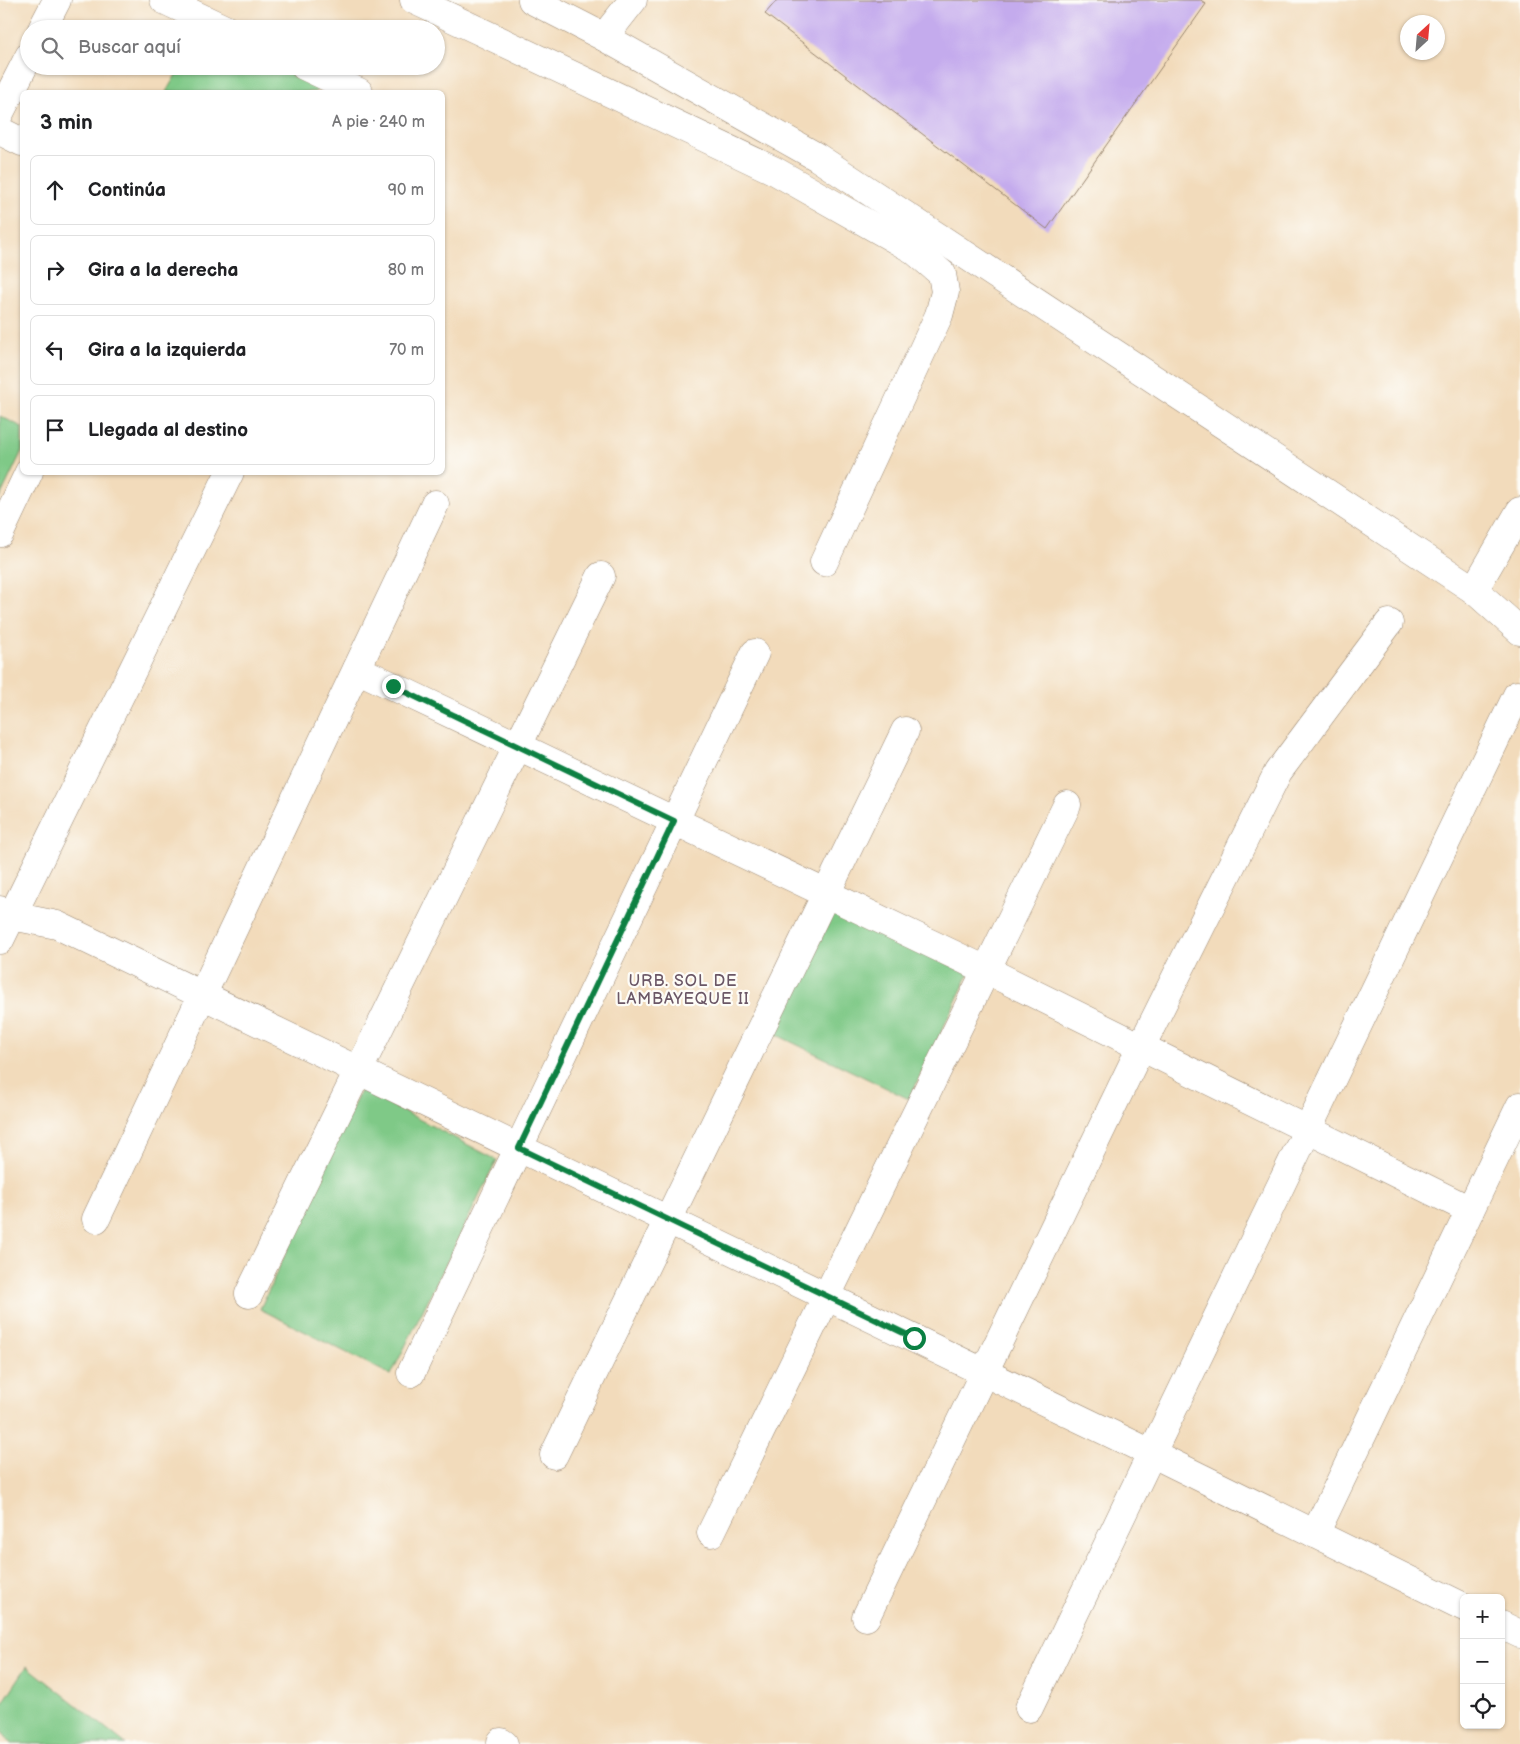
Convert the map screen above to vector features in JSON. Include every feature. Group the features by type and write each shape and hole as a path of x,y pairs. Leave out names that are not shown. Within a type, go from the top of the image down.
{"street":[{"path":"47,20 57,0"},
{"path":"164,0 206,20"},
{"path":"414,0 775,170 914,250 942,274 945,292 939,315 824,562"},
{"path":"532,0 604,36 817,157 1474,590 1520,631"},
{"path":"604,36 633,0"},
{"path":"0,113 20,74"},
{"path":"323,75 355,90"},
{"path":"0,131 20,141"},
{"path":"0,533 28,475"},
{"path":"0,940 6,913 228,475"},
{"path":"96,1219 435,504"},
{"path":"1474,590 1520,511"},
{"path":"248,1294 601,576"},
{"path":"866,1617 1141,1047 1278,772 1389,623"},
{"path":"411,1373 755,653"},
{"path":"357,669 986,970 1470,1210"},
{"path":"1029,1708 1517,695"},
{"path":"554,1455 905,730"},
{"path":"710,1533 1067,805"},
{"path":"6,913 57,925 1152,1453 1460,1605"},
{"path":"1315,1534 1520,1106"},
{"path":"1505,1627 1520,1634"}],"green space":[{"path":"176,75 302,75 320,84 317,90 167,90"},
{"path":"0,416 20,426 20,455 0,497"},
{"path":"835,909 969,974 909,1099 775,1034"},
{"path":"361,1089 497,1160 391,1375 260,1309"},
{"path":"27,1666 126,1744 12,1744 0,1730 0,1707"}],"building":[{"path":"777,0 1201,0 1206,4 1047,229 765,14"}],"district":[{"name":"URB. SOL DE LAMBAYEQUE II","path":"683,989"}],"route":[{"path":"393,686 674,821 519,1148 914,1338"}]}
